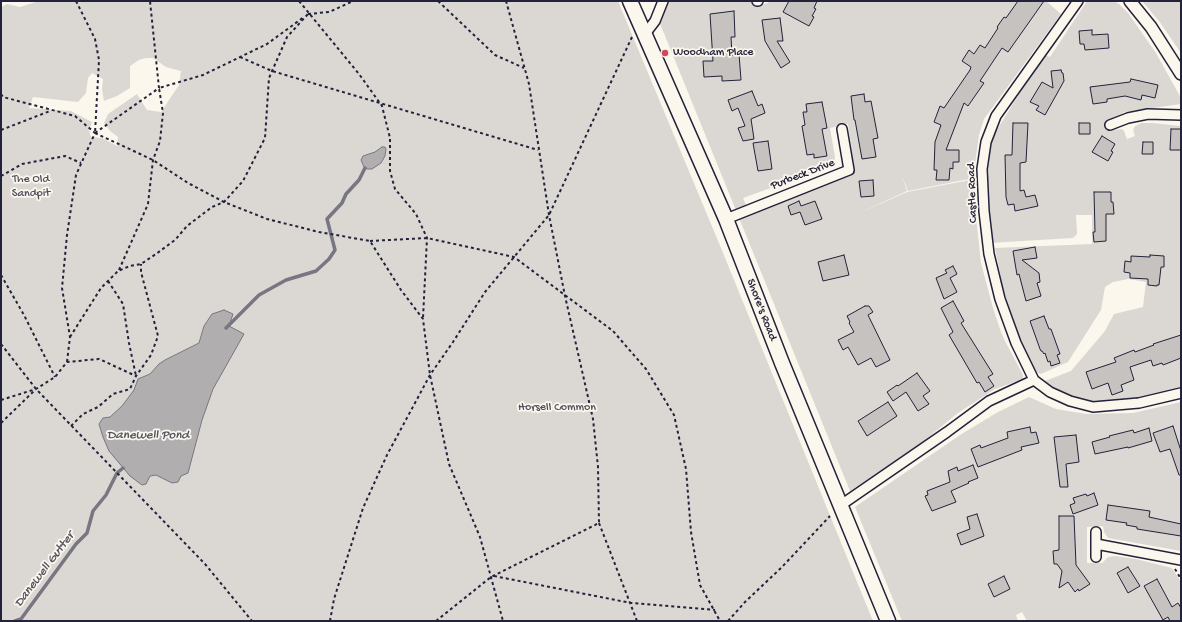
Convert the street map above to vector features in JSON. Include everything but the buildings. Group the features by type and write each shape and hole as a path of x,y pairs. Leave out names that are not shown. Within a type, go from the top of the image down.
{"main road":[{"name":"Shore's Road","path":"630,1 726,219 782,364 888,621"}],"street":[{"path":"642,29 655,21 663,1"},
{"name":"Castle Road","path":"1078,1 996,116 986,142 982,169 989,254 1000,299 1016,343 1034,380 1050,392 1070,401 1093,407 1139,403 1181,393"},
{"path":"1130,1 1151,27 1181,74"},
{"path":"1110,125 1128,118 1148,114 1181,115"},
{"name":"Purbeck Drive","path":"726,219 849,170 842,129"},
{"path":"841,505 947,432 989,401 1034,380"},
{"path":"1096,532 1096,557"},
{"path":"1096,544 1181,560"}],"path":[{"path":"1,423 36,389 55,377 67,362 70,337 62,288 67,236 76,175 95,133 99,60 95,39 76,1"},
{"path":"70,337 101,288 118,271 148,204 153,160 160,142 164,113 159,88 150,1"},
{"path":"299,1 382,106 390,138 390,171 395,189 416,214 426,238 423,319 430,375 450,464 480,537 492,576 503,621"},
{"path":"95,133 159,88 203,75 267,44 308,14 329,12 353,1"},
{"path":"438,1 495,55 525,68"},
{"path":"506,1 529,84 549,215 565,296 594,419 598,467 599,523 637,621"},
{"path":"118,271 140,264 175,240 187,226 212,207 224,202 243,181 265,138 269,78 287,37 308,14"},
{"path":"330,621 334,599 363,508 387,454 430,375 485,292 549,215 642,29"},
{"path":"240,57 272,71 538,150"},
{"path":"1,94 2,97 75,116 95,133 153,160 188,183 224,202 267,219 319,232 370,242 426,238 514,258 613,331 646,369 674,415 686,469 691,532 700,585 720,621"},
{"path":"1,130 51,110"},
{"path":"1,176 22,164 65,156 81,163"},
{"path":"370,242 423,319"},
{"path":"71,426 83,414 98,407 113,394 130,389 136,376 152,355 158,336 140,264"},
{"path":"1,275 24,315 55,377"},
{"path":"108,281 123,304 136,376"},
{"path":"1,344 36,389 205,564 252,621"},
{"path":"67,362 99,359 136,376"},
{"path":"1,400 36,389"},
{"path":"728,621 841,505"},
{"path":"436,621 492,576 599,523"},
{"path":"492,576 631,603 715,610"}],"green space":[{"name":"Horsell Common","path":"39,1 618,1 721,248 873,621 1,621 1,7 7,4 20,7","holes":["153,58 166,67 181,71 179,85 161,112 147,110 137,94 108,114 104,123 110,131 118,137 117,146 102,138 91,137 89,130 92,122 71,111 29,108 33,97 78,102 86,93 88,78 92,73 103,79 102,89 104,101 117,96 130,88 130,66 139,60"]},
{"path":"667,1 750,1 754,6 768,3 768,1 1046,1 1061,14 984,119 979,135 973,179 908,191 902,176 907,191 857,214 907,192 972,180 981,263 1001,332 1023,375 1023,379 995,389 958,413 920,444 850,491 659,21","holes":["848,124 855,172 750,214 743,198 801,177 834,162 835,157 830,128"]},
{"path":"1087,1 1114,1 1128,13 1156,53 1181,98 1181,104 1124,112 1108,121 1110,130 1122,129 1127,139 1135,136 1133,130 1135,126 1141,123 1181,126 1181,389 1127,401 1093,404 1071,398 1053,389 1046,384 1045,381 1071,371 1105,331 1114,314 1143,307 1146,282 1128,279 1113,282 1105,287 1101,310 1068,362 1041,374 1038,373 1035,370 1021,341 1009,309 995,248 1092,244 1092,215 1076,215 1077,234 1073,238 990,243 986,188 989,146 995,133 1045,55 1050,57"},
{"path":"1142,1 1181,1 1181,53 1159,21"},
{"path":"1029,397 1056,409 1086,414 1133,413 1181,402 1181,551 1108,538 1104,532 1103,526 1087,527 1087,563 1102,563 1108,557 1115,556 1136,559 1172,568 1181,582 1181,621 1027,621 1022,612 1016,615 1018,621 902,621 855,507 960,435 998,412"}],"water":[{"path":"382,147 385,147 386,149 385,156 381,163 372,169 367,169 364,167 361,160 363,156 375,152"},
{"name":"Danewell Pond","path":"224,310 233,314 229,326 244,334 213,389 202,420 188,473 181,476 178,482 172,483 156,475 150,476 146,484 142,485 130,476 109,451 99,424 103,418 110,417 122,406 134,390 138,379 150,374 165,360 199,343 204,326 212,314"}],"waterway":[{"name":"Danewell Gutter","path":"226,328 259,295 286,280 316,271 329,259 335,250 327,219 342,203 346,194 359,180 365,168"},
{"name":"Danewell Gutter","path":"15,621 21,619 76,544 87,533 93,511 106,495 117,473 123,468"}],"place":[{"name":"Woodham Place","path":"665,53"}],"park label":[{"name":"The Old Sandpit","path":"31,187"}]}
